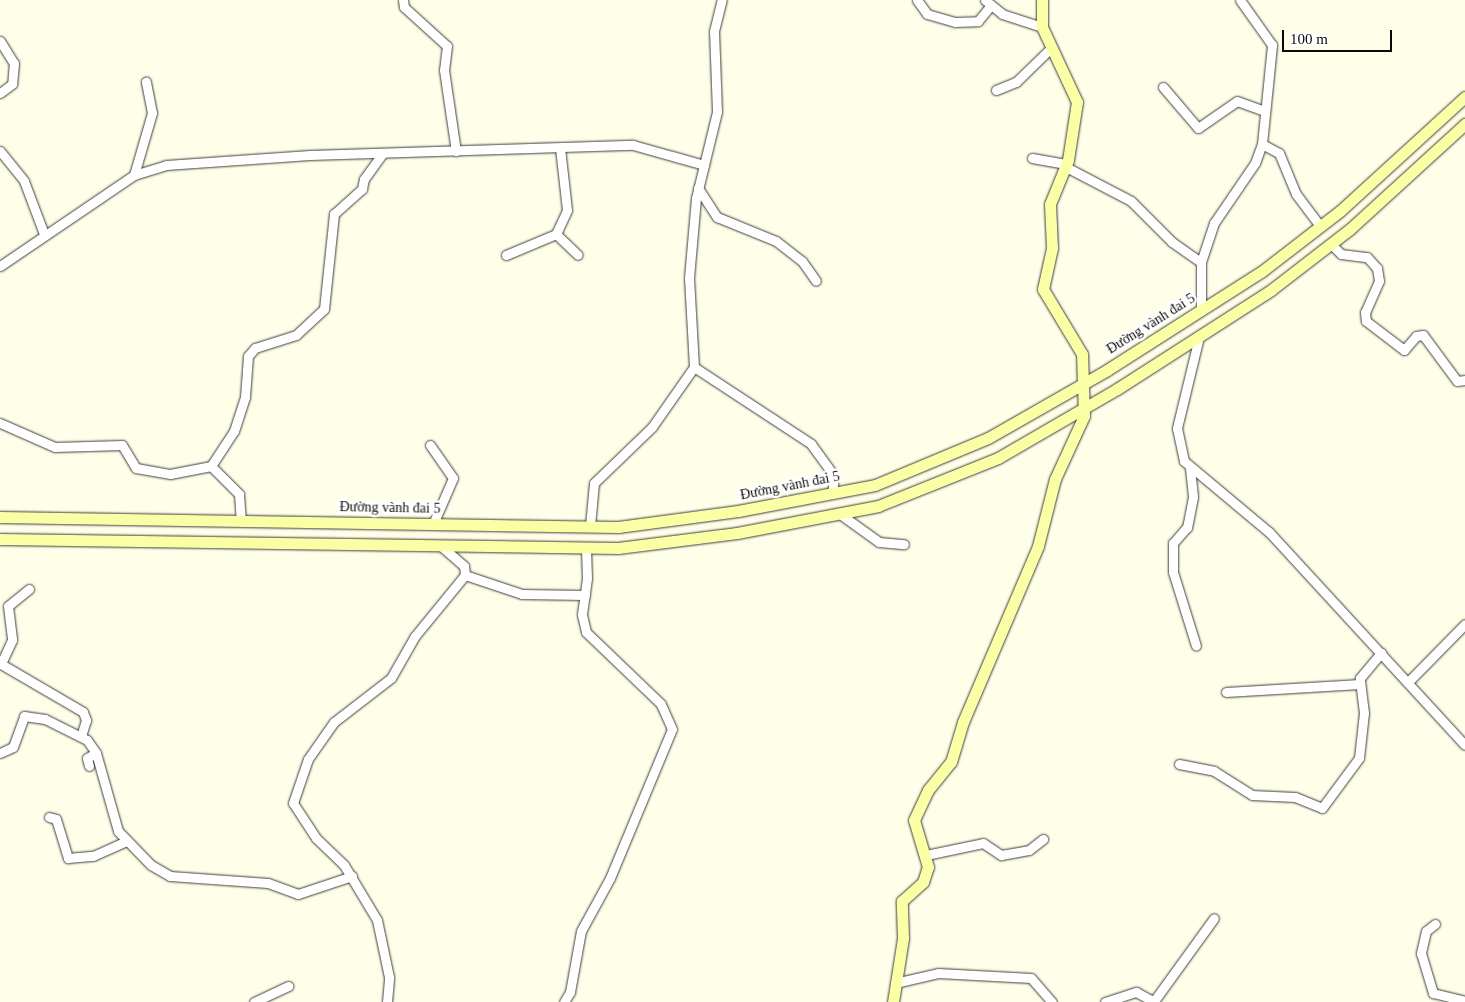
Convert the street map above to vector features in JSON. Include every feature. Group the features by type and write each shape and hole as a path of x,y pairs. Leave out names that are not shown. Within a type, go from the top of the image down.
{"main road":[{"path":"893,1002 902,938 902,901 927,876 926,855 914,820 928,790 951,762 963,722 1038,546 1055,479 1085,408 1080,348 1043,289 1052,248 1050,204 1066,165 1076,95 1042,27 1042,0"},
{"name":"Đường vành đai 5","path":"0,517 590,526 738,511 875,485 988,438 1084,383 1202,310 1320,226 1465,97"},
{"path":"0,539 586,548 737,533 878,506 998,458 1085,408 1199,337 1332,244 1465,124"}],"street":[{"path":"403,0 404,7 447,46 444,70 456,151"},
{"path":"590,526 594,483 652,427 694,366 689,287 698,188 717,112 714,31 722,0"},
{"path":"917,0 927,14 955,22 978,21 988,3 1042,27"},
{"path":"1202,310 1201,262 1218,214 1255,163 1262,144 1272,45 1240,0"},
{"path":"0,41 14,64 12,84 0,94"},
{"path":"996,90 1016,82 1052,47"},
{"path":"134,175 152,113 146,82"},
{"path":"1163,87 1198,128 1237,101 1265,111"},
{"path":"1262,144 1279,153 1296,194 1320,226"},
{"path":"0,266 44,234 134,175 166,165 383,153 644,146 704,165"},
{"path":"506,255 556,234 567,210 560,148"},
{"path":"0,151 24,182 44,234"},
{"path":"0,423 55,447 122,445 136,468 170,474 210,466 234,431 245,397 248,356 255,348 296,335 324,308 334,214 362,189 364,179 383,153"},
{"path":"1032,158 1066,165 1131,201 1172,242 1201,262"},
{"path":"698,188 717,218 776,242 802,261 816,281"},
{"path":"556,234 578,255"},
{"path":"1332,244 1341,254 1367,257 1377,268 1379,281 1364,312 1366,321 1404,350 1416,336 1423,335 1457,381 1465,380"},
{"path":"1199,337 1176,428 1178,450 1190,468 1268,532 1465,744"},
{"path":"694,366 811,444 833,474 833,493"},
{"path":"430,445 453,478 433,524"},
{"path":"210,466 239,494 241,521"},
{"path":"1190,468 1193,497 1187,527 1173,543 1173,572 1196,646"},
{"path":"840,514 879,542 904,544"},
{"path":"386,1002 388,977 379,926 352,876 294,806 305,765 341,715 391,678 416,636 465,575 464,566 440,545"},
{"path":"564,1002 570,992 581,931 610,878 672,729 662,704 586,632 582,614 585,595 586,548"},
{"path":"465,575 522,594 585,595"},
{"path":"29,589 8,606 12,640 1,664 83,712 86,720 81,736"},
{"path":"1408,682 1465,624"},
{"path":"1179,764 1214,771 1252,795 1295,797 1322,808 1361,752 1360,684 1381,653"},
{"path":"1226,692 1360,684"},
{"path":"0,753 13,747 17,724 24,716 45,719 81,736 96,753 116,825 127,841 157,870 177,878 268,882 298,894 352,876"},
{"path":"89,766 87,758 96,753"},
{"path":"49,817 56,819 68,858 93,856 127,841"},
{"path":"926,855 983,843 1001,855 1029,850 1042,839"},
{"path":"1105,1002 1136,992 1154,1001 1214,918"},
{"path":"1435,924 1426,931 1421,953 1433,993 1465,1001"},
{"path":"896,983 938,973 1031,978 1052,1002"},
{"path":"254,1002 289,986"}]}
